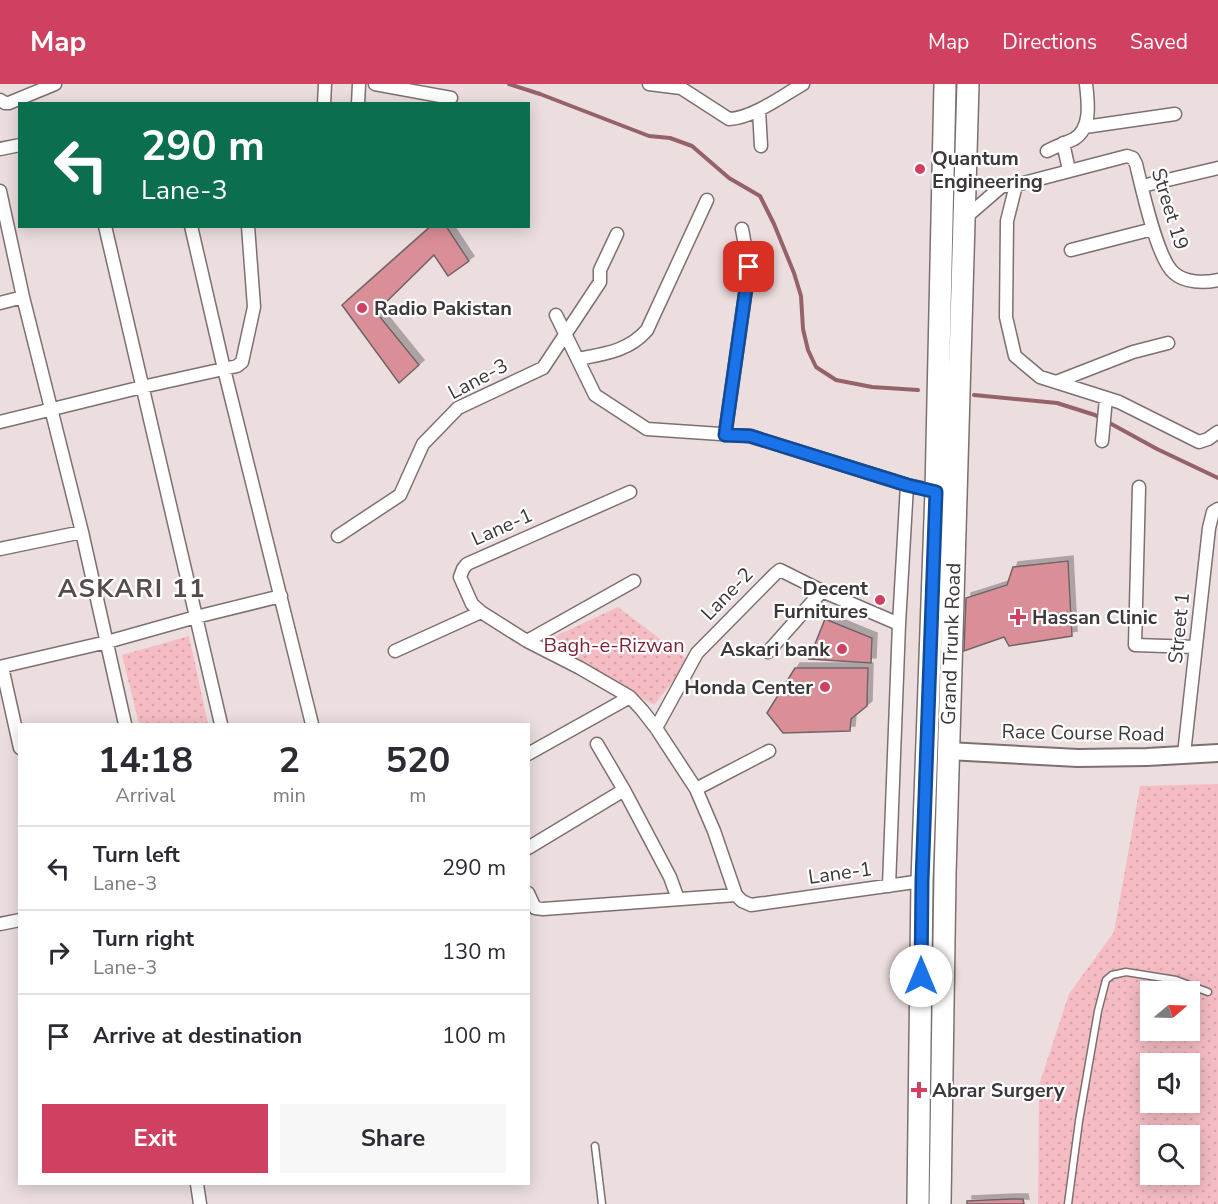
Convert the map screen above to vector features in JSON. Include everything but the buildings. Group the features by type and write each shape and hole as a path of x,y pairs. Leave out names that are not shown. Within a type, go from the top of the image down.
{"highway":[{"name":"Grand Trunk Road","path":"918,1204 922,881 936,492 945,84"},
{"name":"Grand Trunk Road","path":"940,1204 948,751 968,84"},
{"name":"Grand Trunk Road","path":"922,881 913,833 914,716 920,634 934,544"},
{"path":"927,751 948,751"}],"street":[{"path":"0,99 9,103 55,84"},
{"path":"324,102 326,84"},
{"path":"358,102 359,84"},
{"path":"375,84 451,98"},
{"path":"650,84 681,87 729,119 759,110 803,84"},
{"path":"1047,151 1076,138 1085,127 1088,110 1086,84"},
{"path":"759,110 761,146"},
{"path":"1085,127 1175,114"},
{"path":"1063,143 1069,170"},
{"path":"0,149 18,145"},
{"name":"Street 19","path":"965,218 1002,186 1016,185 1127,156 1133,158 1153,229 1166,264 1173,273 1184,280 1196,282 1218,280"},
{"path":"1142,186 1218,168"},
{"path":"1016,185 1007,221 1006,317 1015,356 1040,376 1119,402 1199,442 1218,432"},
{"path":"1,199 82,532 125,723"},
{"path":"578,359 605,354 639,340 647,330 706,200"},
{"path":"105,228 221,723"},
{"path":"191,228 312,723"},
{"path":"0,422 237,366 242,362 254,307 248,228"},
{"path":"725,435 749,267 742,229"},
{"path":"1071,250 1153,229"},
{"name":"Lane-3","path":"338,536 400,495 423,444 458,408 543,368 600,282 600,270 617,234"},
{"path":"0,303 24,297"},
{"path":"556,315 595,395 647,429 750,436 936,492"},
{"path":"1056,382 1133,352 1168,342"},
{"path":"1102,441 1106,398"},
{"path":"889,886 907,485"},
{"path":"1139,487 1135,645 1196,646"},
{"name":"Lane-1","path":"630,492 467,564 460,577 472,603 481,612 527,641 630,697 656,728 696,789 714,831 736,895 742,901 751,905 922,881"},
{"name":"Street 1","path":"1184,754 1209,528 1213,512 1218,509"},
{"path":"0,549 82,532"},
{"name":"Lane-2","path":"656,728 697,653 780,570 899,624"},
{"path":"527,641 634,581"},
{"path":"768,652 822,591"},
{"path":"18,739 1,667 107,642 281,596"},
{"path":"395,651 481,612"},
{"path":"530,753 630,697"},
{"path":"597,744 670,877 678,898"},
{"name":"Race Course Road","path":"948,751 1078,758 1218,753"},
{"path":"696,789 769,752"},
{"path":"530,847 624,790"},
{"path":"530,897 535,908 543,909 736,895"},
{"path":"0,924 18,920"},
{"path":"197,1185 200,1204"}],"lane":[{"path":"1068,1204 1079,1121 1096,1022 1106,980 1112,975 1126,972 1176,980 1208,992"},
{"path":"595,1146 602,1204"}],"green space":[{"name":"Bagh-e-Rizwan","path":"618,607 689,661 654,705 543,642"},
{"path":"189,636 208,723 139,723 122,655"},
{"path":"1218,784 1218,1204 1038,1204 1039,1085 1069,994 1114,932 1140,786"}],"waterway":[{"path":"509,84 649,136 670,138 692,146 729,178 760,196 794,273 801,296 803,329 808,350 816,367 836,380 872,387 918,390"},
{"path":"974,395 1057,403 1095,415 1157,449 1218,478"}],"place":[{"name":"Quantum Engineering","path":"920,169"},
{"name":"Radio Pakistan","path":"362,308"},
{"name":"Decent Furnitures","path":"880,600"},
{"name":"Hassan Clinic","path":"1018,617"},
{"name":"Askari bank","path":"842,649"},
{"name":"Honda Center","path":"825,687"},
{"name":"Abrar Surgery","path":"919,1090"}],"district":[{"name":"ASKARI 11","path":"132,588"}],"route":[{"path":"749,267 725,435 750,436 936,492 922,881 921,976"}]}
